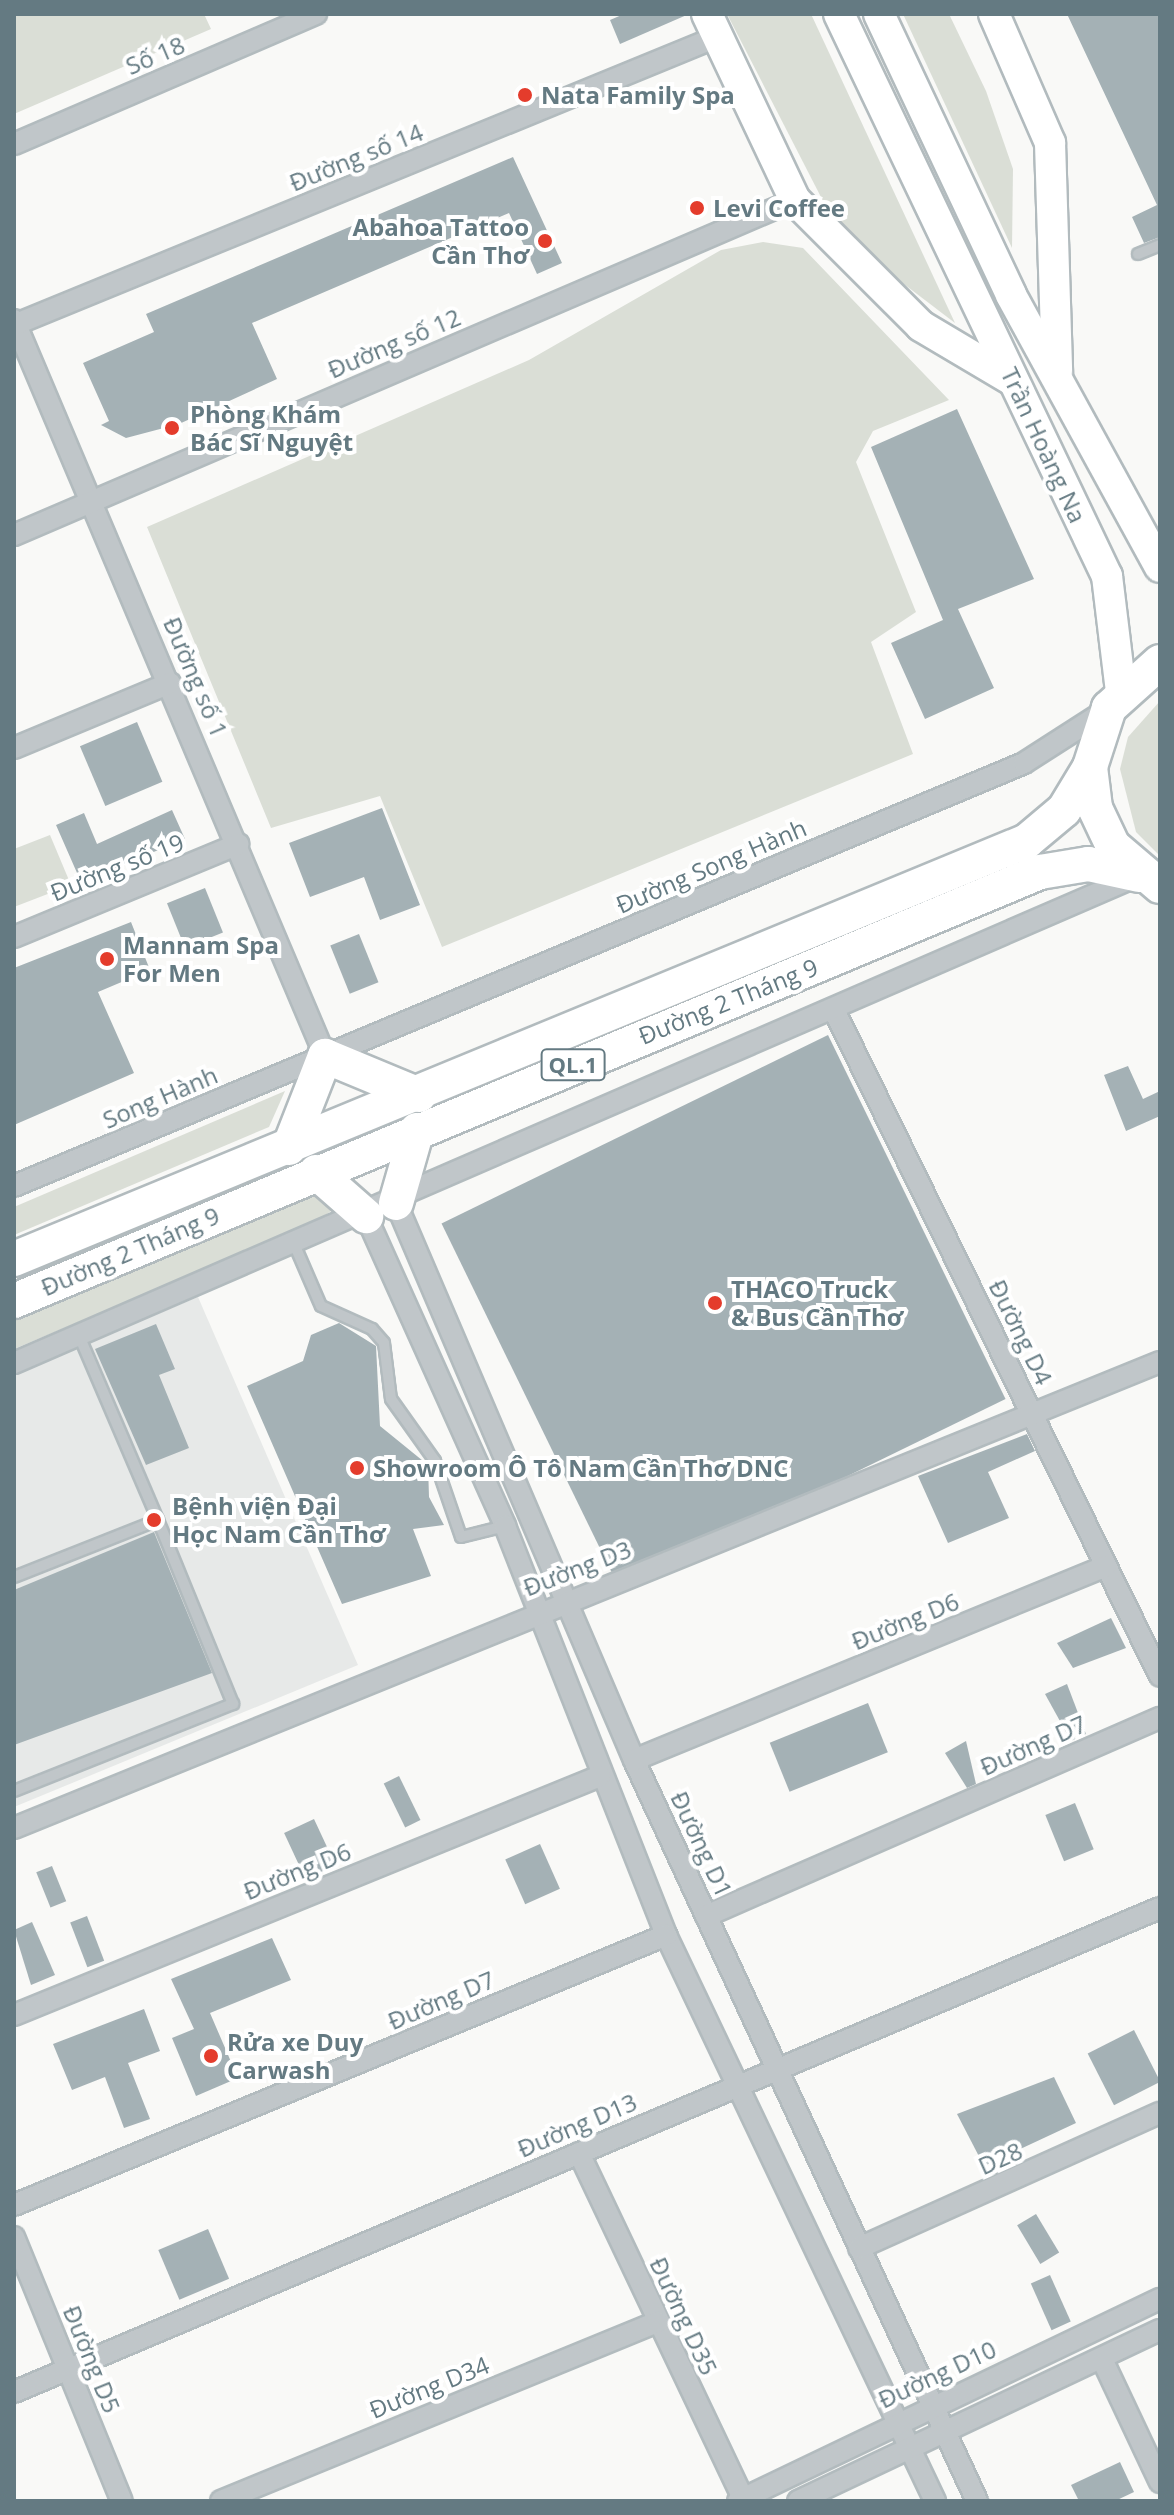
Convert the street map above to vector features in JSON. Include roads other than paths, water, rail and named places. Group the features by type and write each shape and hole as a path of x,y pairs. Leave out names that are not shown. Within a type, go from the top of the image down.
{"highway":[{"path":"1115,700 1160,662"},
{"name":"Đường 2 Tháng 9","path":"14,1259 419,1095 1027,841 1064,810 1090,767 1115,700"},
{"path":"1090,767 1102,827 1149,880"},
{"name":"Đường 2 Tháng 9","path":"14,1301 316,1172 1040,872 1088,864 1149,880"},
{"path":"289,1148 325,1056 419,1095"},
{"path":"316,1172 381,1209 417,1130"}],"main road":[{"name":"Trần Hoàng Na","path":"839,14 929,209 1107,576 1115,700"},
{"name":"Trần Hoàng Na","path":"879,14 961,187 1160,567"},
{"path":"994,14 1050,143 1057,373"},
{"path":"712,26 795,200 921,326 1015,383"}],"street":[{"name":"Số 18","path":"14,144 316,14"},
{"name":"Đường số 14","path":"15,323 712,26"},
{"name":"Đường số 12","path":"14,535 795,200"},
{"name":"Đường số 1","path":"15,323 94,500 325,1056"},
{"path":"14,748 170,683"},
{"name":"Đường Song Hành","path":"325,1056 1024,763 1115,700"},
{"name":"Đường số 19","path":"14,937 239,844"},
{"path":"14,1363 1149,880"},
{"name":"Đường D4","path":"835,1012 1160,1676"},
{"name":"Song Hành","path":"14,1186 325,1056"},
{"path":"381,1209 600,1776 666,1935 935,2501"},
{"name":"Đường D1","path":"381,1209 570,1600 634,1760 977,2501"},
{"name":"Đường D3","path":"14,1828 536,1610 570,1600 1160,1362"},
{"name":"Đường D6","path":"634,1760 1106,1566"},
{"name":"Đường D7","path":"706,1916 1160,1718"},
{"name":"Đường D6","path":"14,2015 600,1776"},
{"name":"Đường D13","path":"14,2392 1160,1908"},
{"name":"Đường D7","path":"14,2205 666,1935"},
{"name":"D28","path":"859,2248 1160,2113"},
{"name":"Đường D35","path":"579,2153 741,2500"},
{"name":"Đường D5","path":"14,2237 122,2501"},
{"name":"Đường D10","path":"741,2500 931,2405 1160,2299"},
{"name":"Đường D34","path":"221,2501 658,2322"},
{"path":"798,2501 1160,2330"},
{"path":"1102,2359 1160,2482"}],"lane":[{"path":"1138,254 1160,245"},
{"path":"295,1246 321,1306 372,1329 384,1343 391,1399 435,1461 461,1537 505,1526"},
{"path":"14,1791 233,1704 79,1336"},
{"path":"14,1577 158,1520"}],"place":[{"name":"Nata Family Spa","path":"525,95"},
{"name":"Levi Coffee","path":"697,208"},
{"name":"Abahoa Tattoo Cần Thơ","path":"545,241"},
{"name":"Phòng Khám Bác Sĩ Nguyệt","path":"172,428"},
{"name":"Mannam Spa For Men","path":"107,959"},
{"name":"THACO Truck & Bus Cần Thơ","path":"715,1303"},
{"name":"Showroom Ô Tô Nam Cần Thơ DNC","path":"357,1468"},
{"name":"Bệnh viện Đại Học Nam Cần Thơ","path":"154,1520"},
{"name":"Rửa xe Duy Carwash","path":"211,2056"}]}
